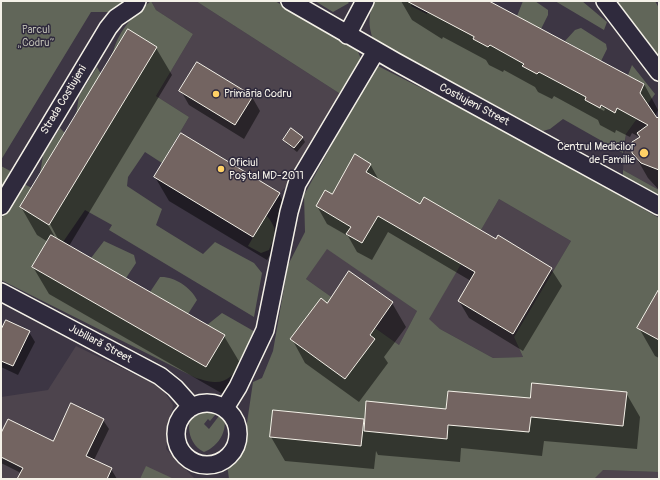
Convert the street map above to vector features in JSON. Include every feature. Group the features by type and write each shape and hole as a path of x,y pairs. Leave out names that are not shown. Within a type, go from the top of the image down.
{"street":[{"name":"Strada Costiujeni","path":"1,206 108,28 116,18 135,5 137,1"},
{"name":"Costiujeni Street","path":"290,1 376,51 659,206"},
{"path":"347,34 365,1"},
{"path":"605,1 659,72"},
{"path":"225,408 238,388 265,330 297,184 376,51"},
{"name":"Jubiliară Street","path":"1,292 160,376 175,388 192,406"},
{"path":"209,402 225,408 237,423 239,433 233,451 213,472 190,460 182,453 176,433 178,422 183,413 192,406 209,402"}],"shaded area":[{"path":"151,1 196,1 342,95 291,181 280,193 253,237 154,177 189,117 156,96 193,34 156,10"},
{"path":"648,104 659,121 659,190 623,170 626,134"},
{"path":"499,199 571,241 514,337 523,357 493,358 440,329 428,319"},
{"path":"327,248 417,311 399,345 306,279"},
{"path":"76,346 161,387 173,405 166,449 195,479 1,479 1,397 48,390"},
{"path":"602,470 659,472 659,479 594,479"}],"green space":[{"name":"Parcul „Codru”","path":"1,1 132,1 112,12 91,12 1,160"},
{"path":"151,1 156,10 193,34 156,96 189,117 162,163 145,152 128,177 127,186 162,209 156,225 203,254 215,242 254,263 262,273 254,317 109,230 112,225 85,210 63,242 51,235 32,267 206,367 225,335 207,325 222,313 257,333 241,365 229,378 222,381 212,382 196,378 1,280 1,219 22,183 32,188 20,207 49,225 157,47 128,30 112,56 118,39 126,25"},
{"path":"196,1 275,1 357,49 361,59 342,95"},
{"path":"315,1 347,1 349,3 333,12"},
{"path":"375,1 407,1 412,4 411,6 427,14 428,12 474,37 473,39 488,47 490,45 524,64 523,66 537,74 539,72 586,97 585,100 600,108 601,105 615,112 617,108 628,114 644,84 628,75 632,65 655,94 626,134 623,153 563,119 550,129 543,131 373,39 370,29 370,20 371,10"},
{"path":"523,1 535,1 548,10 548,15 541,29 517,16"},
{"path":"555,1 582,1 607,22 604,30"},
{"path":"613,1 655,1 659,8 659,63"},
{"path":"581,28 606,44 607,49 601,61 565,41 575,30"},
{"path":"376,65 510,133 659,218 659,472 603,470 594,479 229,479 227,464 244,443 253,382 262,378 273,351 288,265 305,232 304,195","holes":["499,199 571,241 514,337 523,357 493,358 440,329 429,319","327,249 417,311 399,345 306,279"]},
{"path":"97,67 101,74 76,115 79,96"},
{"path":"60,128 65,133 40,174 43,155"},
{"path":"1,166 14,173 1,197"},
{"path":"623,170 659,190 659,195 623,176"},
{"path":"266,215 273,224 275,232 269,250 261,253 248,246"},
{"path":"104,241 134,255 136,263 126,278 91,258"},
{"path":"160,277 176,280 191,291 197,300 188,314 150,292"},
{"path":"205,406 212,406 220,409 210,421 208,419 204,424 209,429 222,412 225,424 219,441 204,452 193,442 189,428 193,414 198,409"},
{"path":"146,466 174,479 140,479"}],"building":[{"path":"407,1 489,1 644,84 640,93 657,118 659,116 659,170 641,163 632,153 632,142 640,137 637,133 648,125 617,108 615,113 601,105 600,108 585,100 586,97 539,72 537,74 522,66 524,64 490,45 488,47 473,39 474,37"},
{"path":"128,29 157,47 49,225 20,207"},
{"name":"Primăria Codru","path":"197,62 253,96 235,125 179,91"},
{"path":"291,128 303,137 294,148 283,140"},
{"path":"181,133 280,193 253,237 154,177"},
{"path":"355,154 371,164 366,172 420,204 424,197 496,239 498,235 552,268 513,334 458,301 475,272 378,216 362,243 346,234 351,227 316,206 325,190 332,194"},
{"path":"51,235 225,335 206,367 32,267"},
{"path":"349,271 393,302 370,335 375,339 345,379 290,339 321,298 327,303"},
{"path":"659,289 659,340 637,328"},
{"path":"6,320 30,331 13,366 1,361 1,330"},
{"path":"532,383 627,392 623,426 531,417 529,432 448,425 447,439 364,431 366,401 446,409 448,391 530,398"},
{"path":"71,403 104,419 86,456 112,468 107,479 17,479 23,468 1,457 1,433 8,419 53,441"},
{"path":"273,410 364,419 361,446 270,437"}],"place":[{"name":"Primăria Codru","path":"216,94"},
{"name":"Centrul Medicilor de Familie","path":"644,153"},
{"name":"Oficiul Poștal MD-2011","path":"221,169"}]}
